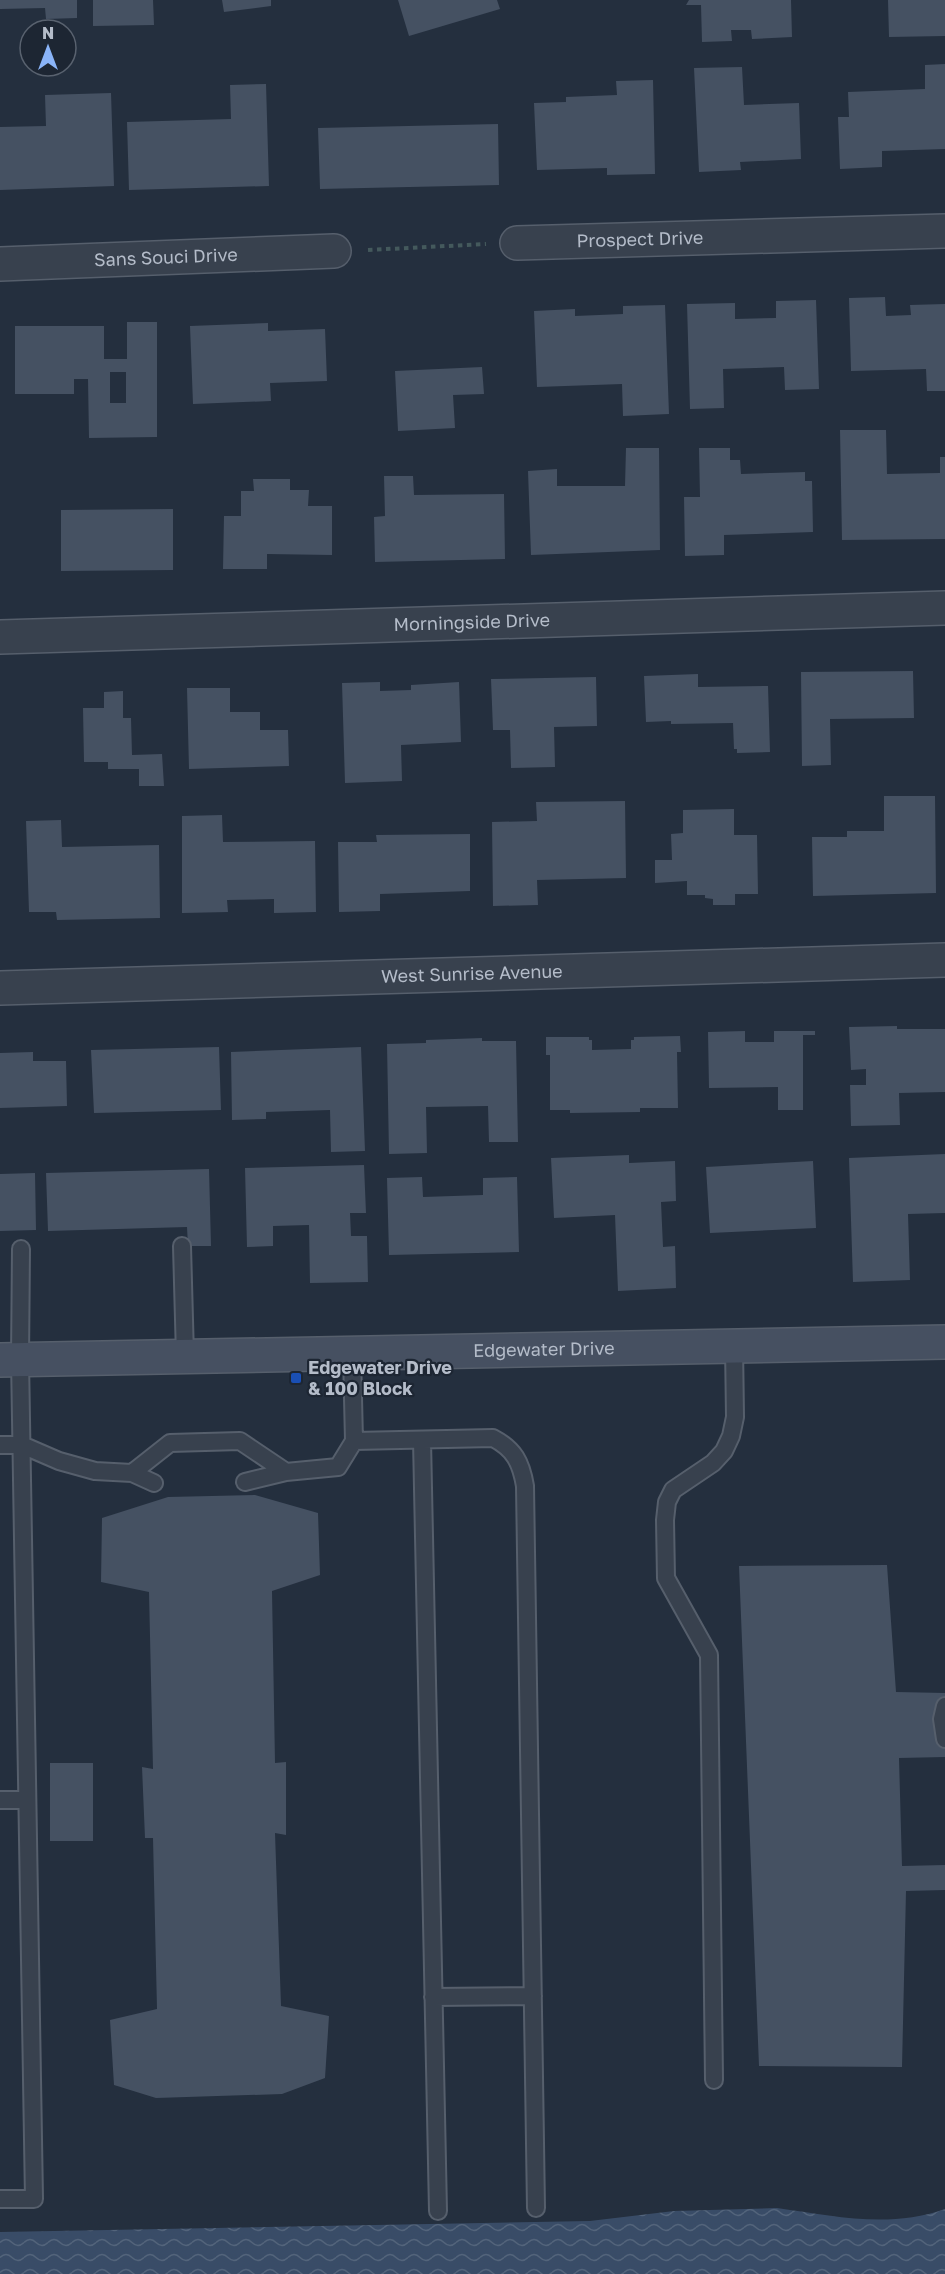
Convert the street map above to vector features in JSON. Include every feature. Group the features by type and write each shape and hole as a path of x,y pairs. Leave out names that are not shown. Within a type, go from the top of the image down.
{"street":[{"name":"Prospect Drive","path":"517,243 945,231"},
{"name":"Sans Souci Drive","path":"0,264 334,252"},
{"name":"Morningside Drive","path":"0,637 945,609"},
{"name":"West Sunrise Avenue","path":"0,988 945,960"},
{"name":"Edgewater Drive","path":"10,1359 945,1342"}],"lane":[{"path":"182,1246 185,1356"},
{"path":"0,2199 34,2199 22,1444 10,1359 21,1249"},
{"path":"714,2080 709,1655 666,1578 665,1520 667,1502 673,1490 713,1463 724,1451 731,1436 735,1417 735,1345"},
{"path":"245,1482 286,1472 338,1467 354,1441 352,1354"},
{"path":"354,1441 493,1438 508,1446 522,1469 525,1486 536,2208"},
{"path":"422,1440 438,2211"},
{"path":"132,1473 170,1443 240,1441 286,1472"},
{"path":"0,1445 22,1444 59,1461 95,1471 132,1473 154,1483"},
{"path":"945,1706 942,1719 945,1739"},
{"path":"0,1800 27,1800"},
{"path":"433,1997 533,1996"}],"path":[{"path":"334,252 517,243"}],"water":[{"path":"777,2208 882,2220 924,2215 945,2209 945,2274 0,2274 0,2232 590,2221 674,2211"}],"building":[{"path":"0,0 77,0 77,18 46,18 45,8 0,9"},
{"path":"93,0 153,0 154,25 93,26"},
{"path":"222,0 271,0 271,6 224,12"},
{"path":"398,0 497,0 500,9 409,36"},
{"path":"689,0 791,0 792,37 752,39 751,30 731,30 732,41 702,42 701,5 686,5"},
{"path":"888,0 945,0 945,36 889,37"},
{"path":"945,64 945,149 882,151 882,167 840,169 838,117 849,117 848,92 925,89 925,65"},
{"path":"742,67 744,105 799,103 801,159 740,162 741,170 699,172 694,68"},
{"path":"653,80 655,174 607,175 607,168 537,170 534,103 566,102 566,97 617,95 616,81"},
{"path":"266,84 269,186 129,190 127,122 231,119 230,85"},
{"path":"111,93 114,186 0,190 0,127 46,126 45,95"},
{"path":"498,124 499,185 320,189 318,128"},
{"path":"885,297 886,316 911,315 910,305 945,304 945,391 927,391 926,369 851,371 849,298"},
{"path":"816,300 819,389 785,390 784,367 723,369 724,408 690,409 687,304 735,303 735,319 776,318 776,301"},
{"path":"665,305 669,414 623,416 622,384 537,387 534,311 575,309 575,316 623,314 623,306"},
{"path":"127,322 157,322 157,437 89,438 88,379 74,379 74,394 15,394 15,326 104,326 104,359 127,359","holes":["110,372 126,372 126,403 110,403"]},
{"path":"268,323 268,331 325,329 327,381 270,383 271,401 193,404 190,326"},
{"path":"482,367 484,394 453,395 455,428 398,431 395,371"},
{"path":"840,430 886,430 887,474 940,473 940,457 945,457 945,539 842,540"},
{"path":"626,448 659,448 660,550 531,555 528,471 557,469 557,486 625,486"},
{"path":"699,448 730,448 730,460 740,460 741,474 805,472 805,481 812,481 813,532 724,535 724,555 685,556 684,497 700,497"},
{"path":"384,476 413,476 414,495 504,494 505,559 375,562 374,517 385,516"},
{"path":"253,479 290,479 290,490 309,490 308,506 332,506 332,555 267,554 267,569 223,569 224,516 241,516 241,491 254,491"},
{"path":"173,509 173,570 61,571 61,510"},
{"path":"913,671 914,718 830,719 831,765 802,766 801,672"},
{"path":"698,674 698,687 768,686 770,752 737,753 737,749 734,749 733,723 646,722 644,676"},
{"path":"596,677 597,726 554,727 555,767 511,768 510,730 493,730 491,679"},
{"path":"380,682 380,691 411,690 411,685 459,682 461,742 401,745 402,781 345,783 342,683"},
{"path":"187,688 230,688 230,712 260,712 260,730 288,730 289,766 189,769"},
{"path":"123,691 123,718 131,718 132,755 162,754 164,786 139,786 139,769 108,769 108,762 84,762 83,708 104,708 104,692"},
{"path":"884,796 935,796 936,893 813,896 812,837 847,837 847,831 884,831"},
{"path":"625,801 626,878 537,880 538,905 493,906 492,822 537,821 536,802"},
{"path":"734,809 734,835 757,835 758,894 735,894 735,905 713,905 713,899 705,898 705,895 687,895 687,881 655,883 655,860 672,860 671,834 683,833 683,810"},
{"path":"222,815 223,842 315,841 316,912 274,913 274,899 227,900 228,912 182,913 182,816"},
{"path":"61,820 62,847 159,845 160,918 57,920 56,912 29,912 26,821"},
{"path":"470,834 470,891 380,894 380,911 339,912 338,842 377,842 376,835"},
{"path":"897,1026 897,1029 945,1029 945,1092 899,1093 900,1125 851,1126 850,1085 866,1085 866,1069 851,1070 849,1027"},
{"path":"745,1031 745,1042 774,1042 774,1031 815,1031 815,1035 803,1035 803,1110 778,1110 778,1087 709,1088 708,1032"},
{"path":"680,1036 681,1052 677,1052 678,1108 640,1108 640,1112 570,1113 570,1110 550,1110 550,1055 546,1055 546,1037 589,1037 589,1040 592,1040 592,1050 631,1049 631,1040 634,1040 634,1037"},
{"path":"482,1038 482,1041 516,1041 518,1142 489,1142 488,1106 426,1107 427,1153 389,1154 387,1044"},
{"path":"219,1047 221,1110 94,1113 91,1050"},
{"path":"361,1047 365,1151 331,1152 330,1110 266,1112 266,1119 232,1120 231,1052"},
{"path":"33,1052 33,1061 66,1061 67,1106 0,1108 0,1053"},
{"path":"945,1154 945,1213 908,1214 910,1280 853,1282 849,1158"},
{"path":"629,1155 629,1163 675,1161 676,1201 661,1202 663,1247 675,1246 676,1288 618,1291 615,1215 554,1218 551,1158"},
{"path":"813,1161 816,1228 710,1233 706,1167"},
{"path":"364,1165 366,1213 350,1213 351,1236 367,1236 368,1282 310,1283 309,1225 273,1226 273,1246 247,1247 245,1168"},
{"path":"209,1169 211,1246 188,1246 187,1227 48,1231 46,1173"},
{"path":"35,1173 36,1230 0,1231 0,1174"},
{"path":"422,1177 423,1197 483,1195 483,1178 517,1177 519,1252 389,1255 387,1178"},
{"path":"255,1495 318,1513 320,1575 272,1591 275,1763 286,1762 286,1835 275,1833 281,2006 329,2016 325,2078 282,2094 156,2098 114,2085 110,2020 157,2009 153,1838 145,1838 142,1767 153,1769 149,1592 101,1582 102,1518 168,1497"},
{"path":"887,1565 896,1692 945,1693 945,1757 899,1758 902,1866 945,1865 945,1890 906,1891 902,2067 759,2066 739,1566"},
{"path":"50,1763 93,1763 93,1841 50,1841"}],"place":[{"name":"Edgewater Drive & 100 Block","path":"296,1378"}]}
